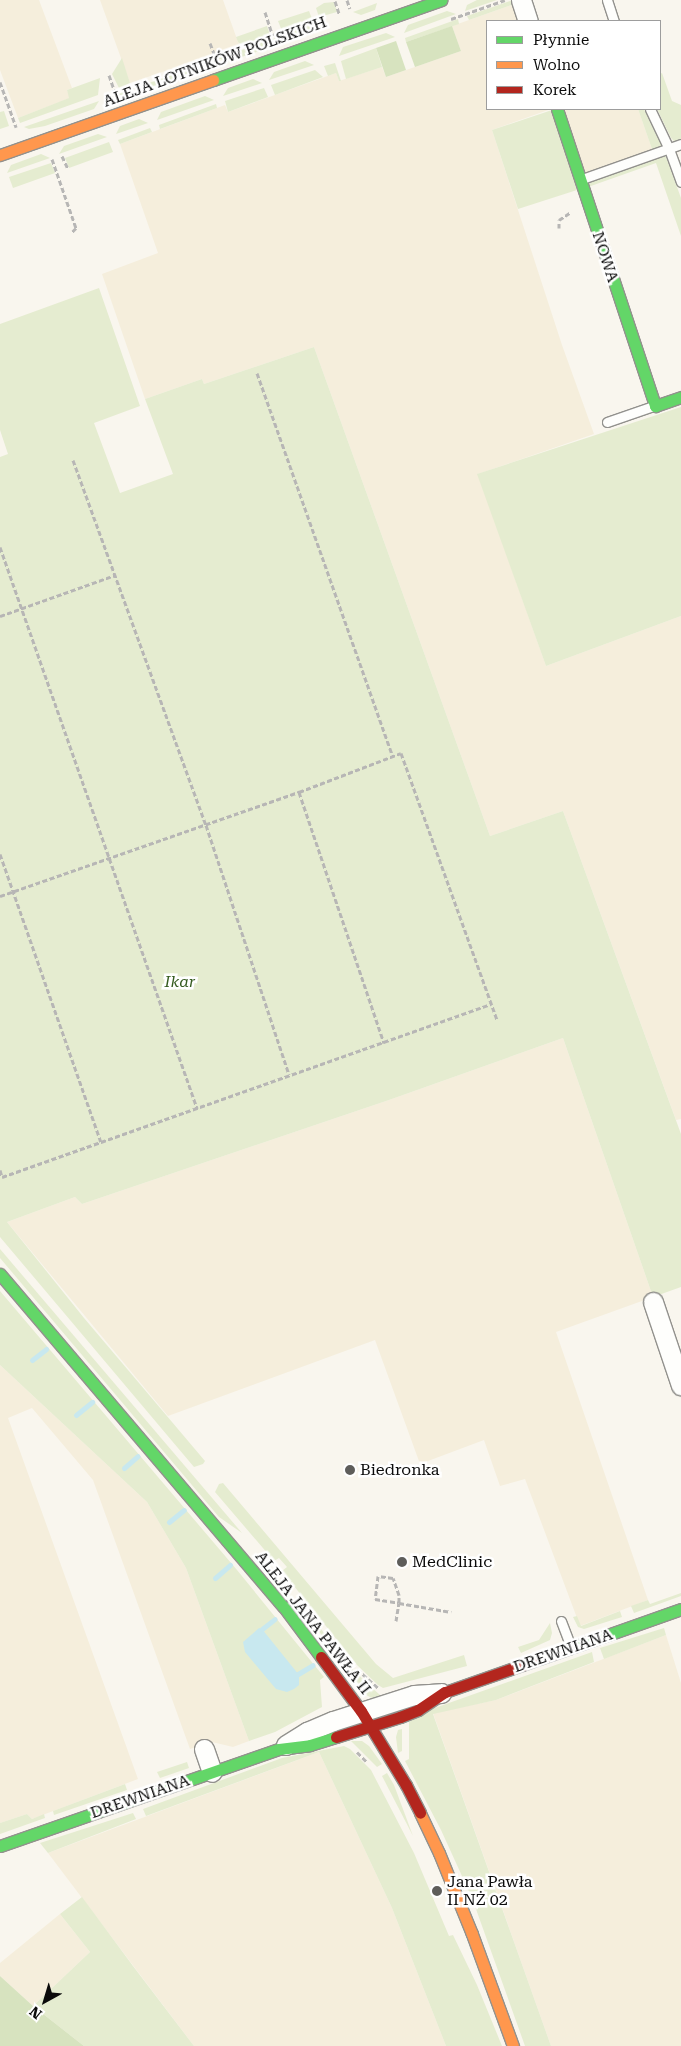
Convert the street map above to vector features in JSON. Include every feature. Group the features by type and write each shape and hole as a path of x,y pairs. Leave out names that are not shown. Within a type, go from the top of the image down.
{"street":[{"name":"ALEJA LOTNIKÓW POLSKICH","path":"0,155 441,0"},
{"path":"521,0 528,20"},
{"name":"NOWA","path":"557,110 656,406"},
{"path":"656,406 681,397"},
{"name":"ALEJA JANA PAWŁA II","path":"0,1274 283,1606 366,1719 406,1785 439,1853 478,1948 512,2046"},
{"path":"653,1302 681,1385"},
{"name":"DREWNIANA","path":"0,1846 279,1749 307,1732 366,1719 414,1695 445,1692 681,1609"},
{"path":"204,1749 212,1772"}],"lane":[{"path":"606,0 614,20"},
{"path":"650,110 670,149 681,182"},
{"path":"580,180 681,144"},
{"path":"607,422 656,406"},
{"path":"561,1621 571,1648"}],"path":[{"path":"347,0 350,9"},
{"path":"335,1 339,13"},
{"path":"265,12 273,36"},
{"path":"210,43 215,56"},
{"path":"109,75 115,92"},
{"path":"0,82 16,127"},
{"path":"62,156 68,169"},
{"path":"52,160 76,228 72,232"},
{"path":"559,228 560,220 571,212 574,206"},
{"path":"257,373 393,756"},
{"path":"73,460 206,825 289,1075"},
{"path":"0,547 23,608 196,1108"},
{"path":"0,616 115,575"},
{"path":"0,896 109,860 299,792 401,753 497,1020"},
{"path":"299,792 384,1043"},
{"path":"0,854 101,1142"},
{"path":"0,1170 2,1177 491,1004"},
{"path":"396,1621 400,1603 393,1578 378,1576 375,1599 400,1603 450,1612"}],"shaded area":[{"path":"0,0 39,0 72,88 67,90 70,98 18,118 0,70"},
{"path":"100,0 223,0 238,42 241,45 130,83"},
{"path":"517,3 523,20 486,20 486,110 548,110 492,130 562,345 594,434 478,474 546,666 681,616 681,1119 676,1120 563,811 490,836 314,347 204,384 202,379 145,399 102,274 158,253 120,144 225,105 228,112 336,73 339,81 382,67 386,77 461,51 452,26"},
{"path":"561,110 638,110 653,152 583,175"},
{"path":"563,1038 653,1297 556,1332 648,1600 580,1626 525,1479 500,1486 484,1440 420,1464 375,1340 168,1416 7,1222 75,1197 82,1204 389,1100"},
{"path":"0,1365 147,1502 186,1568 249,1741 233,1747 212,1742 190,1749 93,1480 32,1408 8,1418 138,1779 32,1819 27,1814 0,1823"},
{"path":"666,1635 681,1683 681,2046 551,2046 433,1713 496,1700"},
{"path":"319,1752 392,1908 446,2046 194,2046 48,1853"},
{"path":"60,1914 90,1952 33,2006 0,1976 0,1963"}],"green space":[{"path":"477,0 497,0 465,11 467,5"},
{"path":"513,0 517,3 469,20 467,16"},
{"path":"334,2 337,12 319,17 316,8 324,3"},
{"path":"377,3 375,10 361,15 353,12"},
{"path":"309,11 312,19 282,31 278,21"},
{"path":"447,11 456,14 404,33 408,25"},
{"path":"458,19 459,24 406,42 405,38"},
{"path":"314,24 309,33 289,40 285,35"},
{"path":"267,26 270,35 241,45 238,42 236,37"},
{"path":"452,26 461,51 415,67 406,42"},
{"path":"386,33 395,37 339,56 343,47"},
{"path":"276,38 276,45 227,62 218,58"},
{"path":"396,41 406,70 386,77 376,48"},
{"path":"376,48 382,67 346,79 341,61"},
{"path":"122,58 130,83 119,88 112,74"},
{"path":"305,61 314,65 269,80 274,72"},
{"path":"209,62 204,70 151,89 143,85"},
{"path":"335,63 341,81 339,81 336,73 328,76 324,66"},
{"path":"315,70 323,77 275,95 271,85"},
{"path":"661,74 672,101 681,105 681,139 675,142 671,138 657,110 661,110"},
{"path":"100,78 98,95 20,123 18,118 69,98 67,90"},
{"path":"253,79 262,83 223,96 228,88"},
{"path":"134,88 129,97 113,101 108,97"},
{"path":"264,88 268,97 228,112 225,101"},
{"path":"205,96 214,100 157,120 161,112"},
{"path":"99,101 94,109 45,126 29,129 24,127"},
{"path":"216,104 217,108 160,129 159,125"},
{"path":"552,110 577,190 518,209 492,130"},
{"path":"638,110 644,110 663,149 653,152"},
{"path":"4,111 9,126 0,129 0,112"},
{"path":"139,119 148,123 116,134 120,126"},
{"path":"150,128 152,132 120,144 118,140"},
{"path":"98,134 107,137 59,154 64,146"},
{"path":"109,142 113,152 69,168 65,158"},
{"path":"41,154 50,158 7,173 11,165"},
{"path":"665,154 681,198 681,236 656,163 588,187 586,181"},
{"path":"51,163 55,173 13,188 9,177"},
{"name":"Ikar","path":"99,288 140,406 94,423 120,493 173,474 145,399 202,379 204,384 314,347 490,836 563,811 681,1134 681,1287 653,1297 563,1038 389,1100 82,1204 75,1197 7,1222 84,1318 205,1461 203,1464 194,1467 0,1237 0,457 8,454 0,430 0,324"},
{"path":"681,407 681,616 546,666 477,474"},
{"path":"0,1249 242,1533 219,1517 0,1258"},
{"path":"0,1291 237,1570 324,1677 320,1680 322,1707 275,1732 249,1741 186,1568 147,1502 0,1365"},
{"path":"223,1483 376,1664 393,1678 464,1655 467,1666 383,1688 378,1685 357,1665 282,1571 287,1567 279,1558 274,1561 215,1492 219,1484"},
{"path":"681,1593 681,1596 634,1613 631,1606 648,1600 650,1604"},
{"path":"306,1610 346,1661 340,1665"},
{"path":"620,1611 622,1617 584,1629 578,1627 573,1617 577,1616 581,1626"},
{"path":"550,1623 552,1633 550,1640 521,1653 518,1647 539,1640"},
{"path":"664,1628 666,1635 604,1659 600,1648"},
{"path":"592,1652 594,1662 496,1700 433,1714 551,2046 525,2046 472,1898 441,1830 405,1761 409,1759 409,1722 432,1709"},
{"path":"352,1669 381,1696 372,1698 366,1695 347,1673"},
{"path":"402,1729 402,1751 398,1753 396,1737 398,1730"},
{"path":"351,1741 362,1741 369,1746 382,1764 377,1767"},
{"path":"344,1746 350,1749 371,1770 414,1853 449,1936 453,1935 477,1985 502,2046 446,2046 392,1908 319,1752 146,1816 143,1809 282,1758"},
{"path":"187,1762 189,1768 160,1778 157,1772"},
{"path":"387,1773 394,1785 413,1836 382,1776"},
{"path":"125,1784 127,1790 54,1815 53,1811"},
{"path":"133,1813 136,1819 48,1853 40,1843"},
{"path":"27,1814 32,1819 44,1814 45,1818 0,1834 0,1823"},
{"path":"82,1897 194,2046 84,2046 33,2006 90,1952 60,1914"},
{"path":"0,1976 33,2006 84,2046 0,2046"}],"water":[{"path":"259,1628 262,1629 299,1675 299,1685 294,1689 287,1692 276,1689 245,1652 243,1642"}],"waterway":[{"path":"32,1360 46,1349"},
{"path":"76,1415 92,1402"},
{"path":"124,1468 138,1456"},
{"path":"169,1522 184,1510"},
{"path":"215,1578 230,1565"},
{"path":"262,1629 275,1619"},
{"path":"298,1674 313,1665"}],"traffic: fast":[{"path":"213,80 441,0"},
{"path":"557,110 655,406 681,397"},
{"path":"0,1274 283,1606 321,1657"},
{"path":"568,1649 681,1609"},
{"path":"0,1846 279,1749 310,1745 336,1737"}],"traffic: slow":[{"path":"0,155 213,80"},
{"path":"420,1813 439,1853 472,1934 513,2046"}],"traffic: jam":[{"path":"336,1737 400,1717 418,1710 445,1692 568,1649"},
{"path":"321,1657 361,1711 406,1785 420,1813"}],"place":[{"name":"Biedronka","path":"350,1470"},
{"name":"MedClinic","path":"402,1562"},
{"name":"Jana Pawła II NŻ 02","path":"437,1891"}]}
